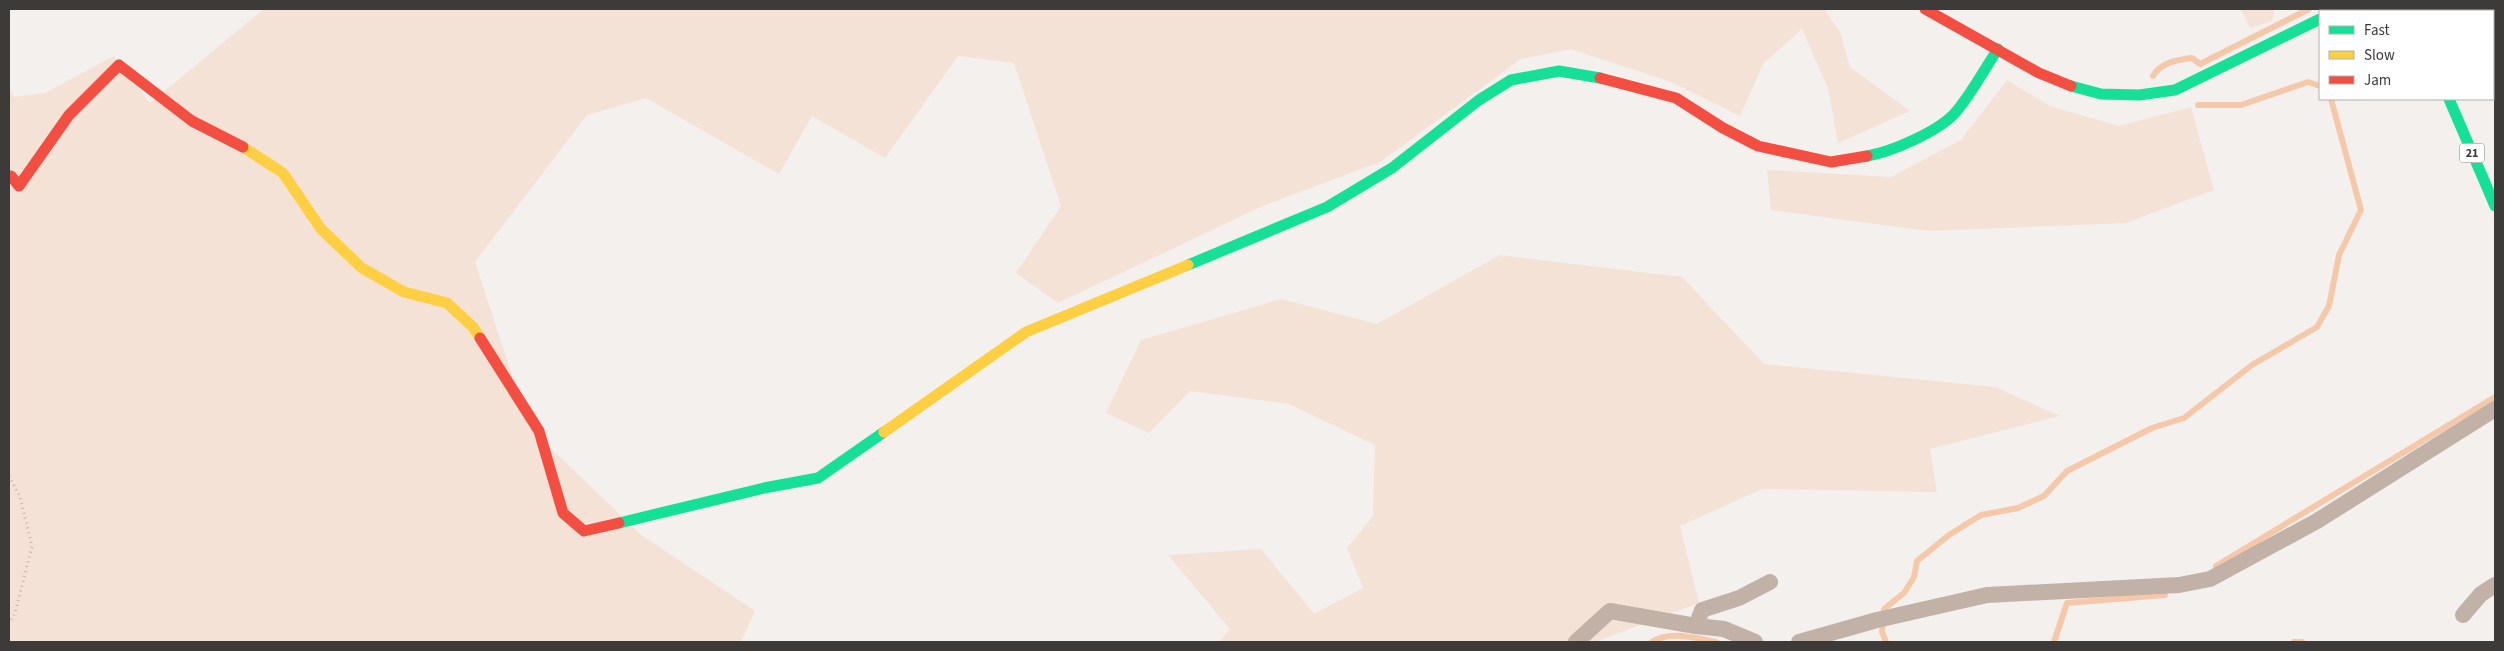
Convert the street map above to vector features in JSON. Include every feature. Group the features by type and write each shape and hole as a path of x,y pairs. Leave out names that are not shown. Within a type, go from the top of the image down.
{"street":[{"path":"1924,9 2038,73 2069,86 2101,94 2139,95 2175,90 2319,19"},
{"path":"11,176 19,186 70,115 119,65 192,121 234,141 283,173 321,229 362,268 404,292 447,302 473,327 539,430 563,513 584,531 764,488 818,478 1026,332 1327,207 1392,168 1479,100 1510,80 1559,71 1618,81 1676,98 1723,128 1758,146 1831,162 1878,154 1926,133 1940,124 1954,114 1998,49"},
{"name":"21","path":"2449,100 2495,206"},
{"path":"1799,642 1883,619 1987,595 2179,585 2210,579 2317,521 2495,409"},
{"path":"1696,626 1702,610 1739,598 1770,582"},
{"path":"2463,615 2481,594 2495,586"},
{"path":"1576,642 1610,611 1724,629 1755,642"}],"path":[{"path":"9,476 20,497 32,546 28,568 15,613 9,623"}],"shaded area":[{"path":"264,9 1824,9 1840,32 1850,67 1910,111 1838,143 1828,88 1802,29 1763,64 1740,116 1671,82 1571,49 1521,59 1380,162 1265,205 1058,303 1016,273 1061,206 1014,63 958,56 885,158 812,116 779,174 646,98 587,115 475,262 529,427 640,534 755,611 741,642 9,642 9,87 14,97 45,93 114,56 150,103"},
{"path":"2241,9 2275,9 2272,21 2250,28"},
{"path":"2007,80 2050,106 2119,126 2191,107 2214,190 2126,223 1928,231 1771,210 1767,170 1891,177 1961,140"},
{"path":"1500,255 1682,277 1764,364 1995,387 2060,416 1930,449 1937,492 1762,489 1680,526 1699,603 1595,642 1219,642 1230,629 1168,555 1261,549 1314,614 1363,588 1347,548 1373,516 1375,445 1289,404 1190,391 1149,433 1106,413 1141,340 1281,299 1377,324"}],"waterway":[{"path":"2153,76 2160,68 2175,61 2192,58 2200,64 2309,9"},
{"path":"2198,105 2241,105 2308,82 2319,86"},
{"path":"1886,642 1882,632 1884,609 1904,593 1914,577 1917,561 1949,535 1981,515 2018,508 2044,496 2067,471 2152,428 2184,418 2252,365 2317,327 2329,306 2339,255 2361,210 2331,100"},
{"path":"2216,566 2495,397"},
{"path":"2054,642 2067,603 2165,595"},
{"path":"1652,642 1666,636 1691,637 1716,642"},
{"path":"2294,642 2302,642"}],"traffic: fast":[{"path":"2071,86 2101,94 2139,95 2175,90 2319,19"},
{"path":"1867,156 1913,140 1937,128 1946,121 1965,100 1998,49"},
{"path":"1188,265 1327,207 1392,168 1479,100 1511,80 1559,71 1600,78"},
{"path":"2449,100 2495,206"},
{"path":"619,523 764,488 818,478 884,432"}],"traffic: slow":[{"path":"243,147 283,173 321,229 362,268 404,292 447,303 473,327 480,338"},
{"path":"884,432 1026,332 1188,265"}],"traffic: jam":[{"path":"1925,9 2039,73 2071,86"},
{"path":"11,176 19,186 69,115 119,65 192,121 243,147"},
{"path":"1600,78 1676,98 1723,128 1758,146 1831,162 1867,156"},
{"path":"480,338 539,431 563,513 584,531 619,523"}]}
